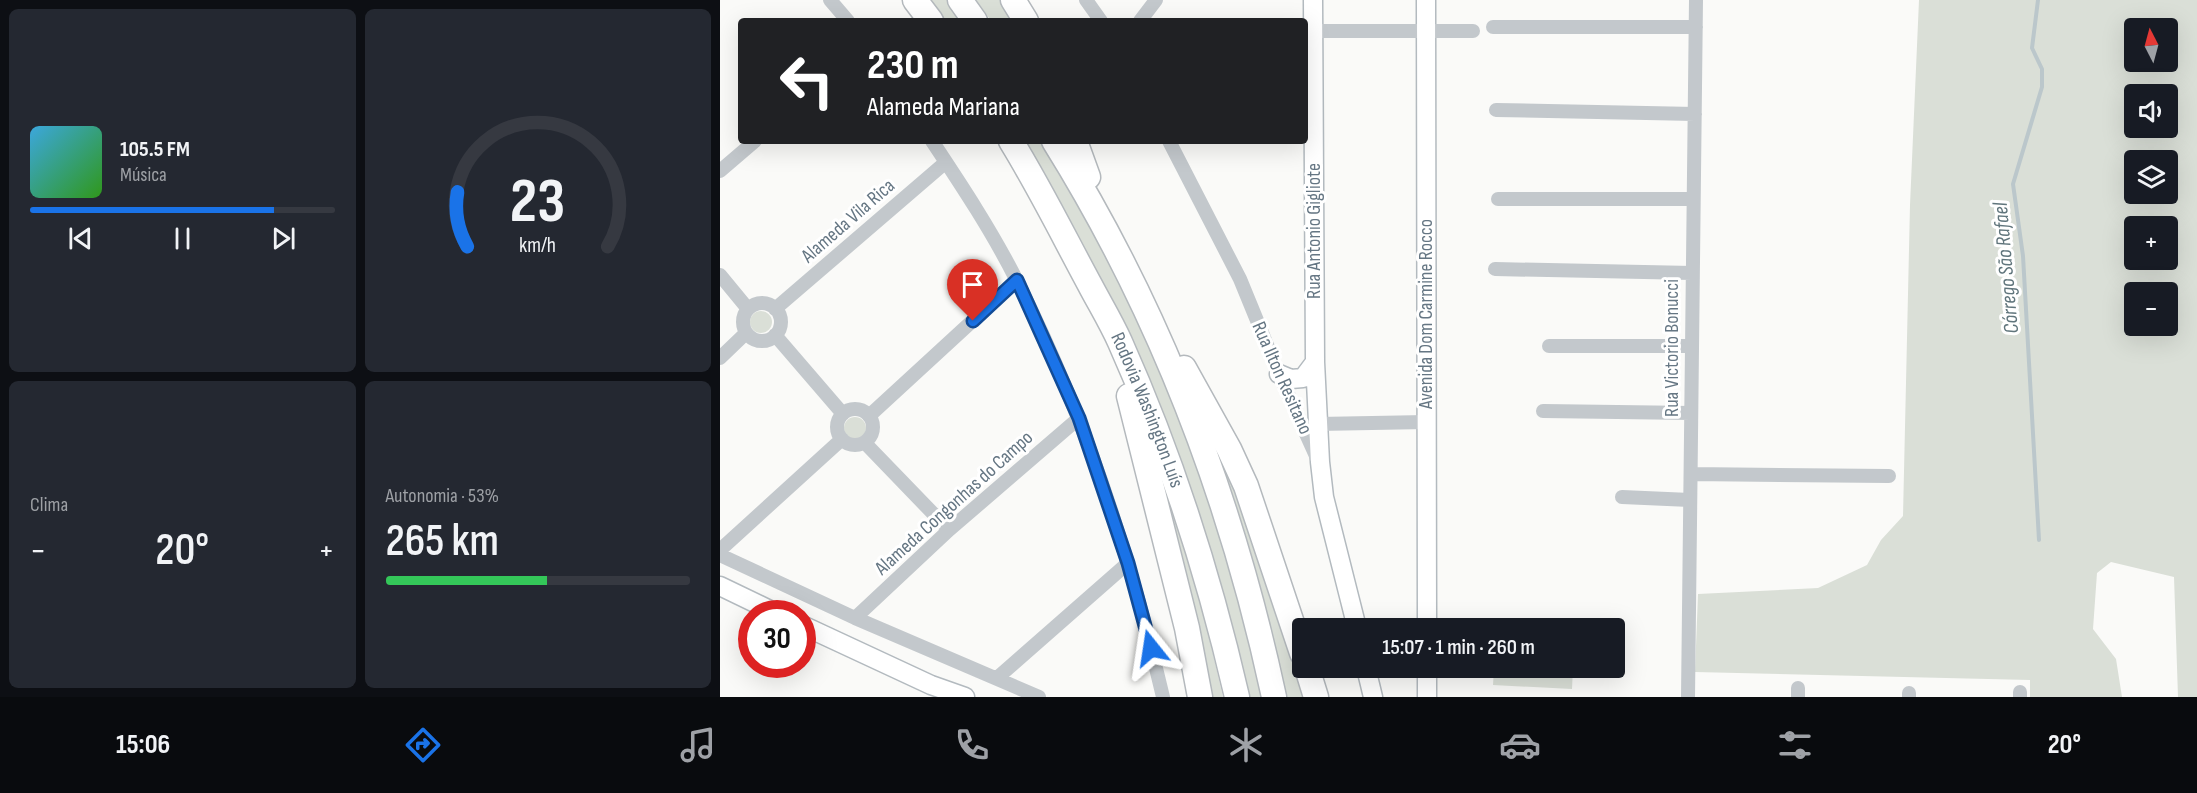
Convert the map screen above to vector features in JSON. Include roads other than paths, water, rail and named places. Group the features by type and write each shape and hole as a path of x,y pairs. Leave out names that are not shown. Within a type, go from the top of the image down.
{"highway":[{"path":"915,0 929,18"},
{"path":"960,0 973,18"},
{"path":"1013,0 1024,18"},
{"name":"Rodovia Washington Luís","path":"1013,144 1048,203 1119,339 1166,453 1212,600 1237,697"},
{"name":"Rodovia Washington Luís","path":"1056,144 1108,230 1139,294 1208,463 1256,622 1274,697"},
{"path":"1076,144 1108,230"},
{"path":"1090,286 1128,389 1187,628 1200,697"},
{"path":"1139,294 1229,449 1242,476 1292,624"},
{"path":"1310,678 1316,697"}],"street":[{"path":"830,0 845,18"},
{"path":"1086,0 1099,18"},
{"path":"1142,18 1156,0"},
{"name":"Rua Antonio Gigliote","path":"1313,0 1309,31 1315,362 1320,462"},
{"name":"Avenida Dom Carmine Rocco","path":"1426,0 1427,618"},
{"name":"Rua Victorio Bonucci","path":"1688,697 1696,0"},
{"path":"1493,27 1696,27"},
{"path":"1309,31 1473,31"},
{"path":"1496,110 1695,114"},
{"path":"720,171 752,144"},
{"path":"934,144 1017,280 1079,418 1128,563 1162,697"},
{"name":"Rua Ilton Resitano","path":"1171,144 1240,279 1279,374 1320,462 1324,497 1354,618"},
{"name":"Alameda Vila Rica","path":"775,309 946,162"},
{"path":"1498,199 1694,199"},
{"path":"1495,269 1692,273"},
{"path":"720,275 748,309"},
{"path":"869,416 1017,280"},
{"path":"765,303 775,309 780,319 775,335 759,341 746,333 743,319 748,309 765,303"},
{"path":"720,358 746,333"},
{"path":"775,335 843,414"},
{"path":"1549,346 1691,346"},
{"path":"1279,374 1291,379 1303,378 1315,362"},
{"path":"854,409 869,416 873,431 865,443 851,445 842,439 838,423 843,414 854,409"},
{"path":"1543,411 1691,413"},
{"name":"Alameda Congonhas do Campo","path":"855,618 949,530 1079,418"},
{"path":"1318,424 1426,422"},
{"path":"720,550 842,439"},
{"path":"865,443 949,530"},
{"path":"1691,474 1889,476"},
{"path":"1622,497 1690,500"},
{"path":"720,555 855,618 1039,697"},
{"path":"997,678 1128,563"},
{"path":"720,586 749,600"},
{"path":"816,632 931,685 965,697"},
{"path":"1368,678 1373,697"},
{"path":"1427,678 1427,697"},
{"path":"931,685 948,697"}],"waterway":[{"name":"Córrego São Rafael","path":"2038,0 2032,48 2042,69 2042,87 2013,184 2023,256 2039,540"}]}
